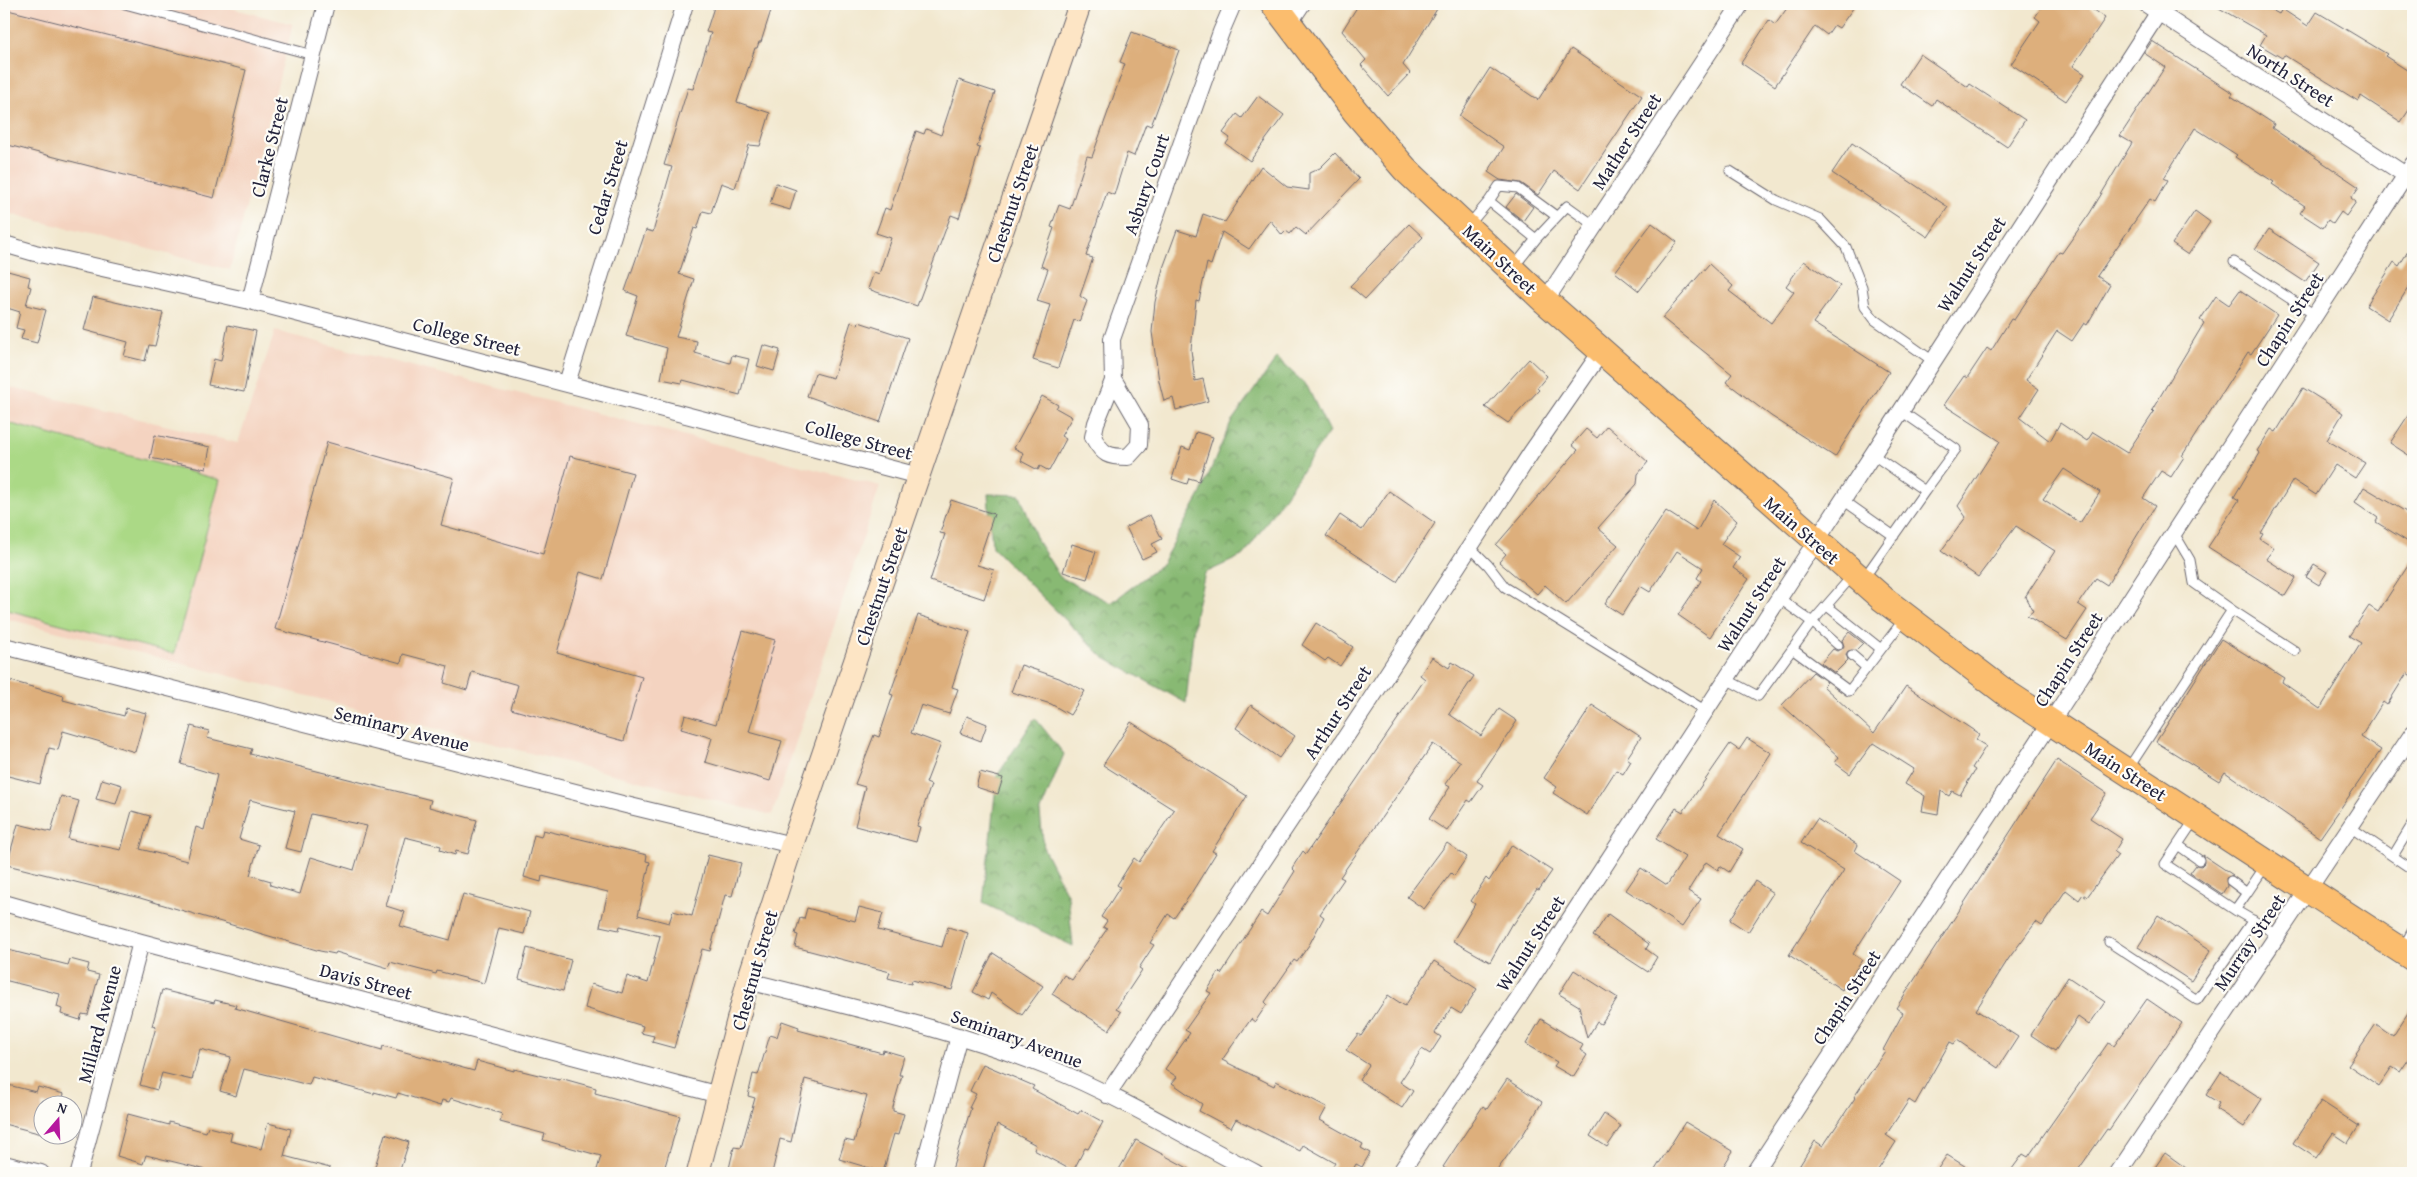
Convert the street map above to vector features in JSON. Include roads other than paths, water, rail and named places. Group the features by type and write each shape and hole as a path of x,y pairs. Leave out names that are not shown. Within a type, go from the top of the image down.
{"main road":[{"name":"Main Street","path":"1274,4 1295,14 1355,111 1405,169 1601,352 1858,578 2006,693 2309,890 2409,946"}],"street":[{"name":"Clarke Street","path":"250,301 326,4"},
{"name":"Cedar Street","path":"567,383 685,4"},
{"name":"Chestnut Street","path":"698,1173 748,980 792,845 1080,4"},
{"name":"Asbury Court","path":"1113,382 1112,339 1221,32 1233,4"},
{"name":"Mather Street","path":"1545,301 1741,4"},
{"name":"North Street","path":"2156,6 2411,173"},
{"name":"Walnut Street","path":"1400,1173 1706,711 1901,412 2156,6"},
{"name":"Chapin Street","path":"1754,1173 2051,722 2315,315 2411,173"},
{"name":"College Street","path":"4,244 35,253 250,301 919,476"},
{"name":"Arthur Street","path":"1107,1095 1531,453 1601,352"},
{"name":"Seminary Avenue","path":"4,646 617,803 792,845"},
{"name":"Murray Street","path":"2118,1173 2413,733"},
{"name":"Davis Street","path":"4,903 141,942 719,1094"},
{"name":"Millard Avenue","path":"79,1173 141,942"},
{"name":"Seminary Avenue","path":"748,980 959,1036 1050,1068 1107,1095 1256,1173"},
{"path":"922,1173 959,1036"},
{"path":"4,1164 41,1173"}],"lane":[{"path":"125,4 314,55"},
{"path":"1730,170 1776,200 1820,220 1846,247 1862,287 1865,307 1875,320 1933,361"},
{"path":"1467,227 1499,186 1518,188 1556,216"},
{"path":"1489,201 1536,239"},
{"path":"1512,269 1566,206 1595,226"},
{"path":"2234,262 2315,315"},
{"path":"1726,679 1758,696 1812,622 1858,578 1894,536 1956,449 1901,412"},
{"path":"1872,454 1925,491"},
{"path":"1843,500 1894,536"},
{"path":"2174,533 2190,560 2194,584 2295,651"},
{"path":"1470,546 1505,587 1706,711"},
{"path":"1779,598 1812,622 1838,645"},
{"path":"1827,606 1881,649"},
{"path":"2127,771 2232,610"},
{"path":"1792,649 1849,691 1906,617"},
{"path":"1852,655 1867,668"},
{"path":"2197,817 2165,864 2235,910 2278,935"},
{"path":"2393,856 2413,823"},
{"path":"2350,827 2413,870"},
{"path":"2178,845 2199,860"},
{"path":"2235,910 2268,863"},
{"path":"2231,882 2247,893"},
{"path":"2110,942 2197,1000 2253,920"}]}
